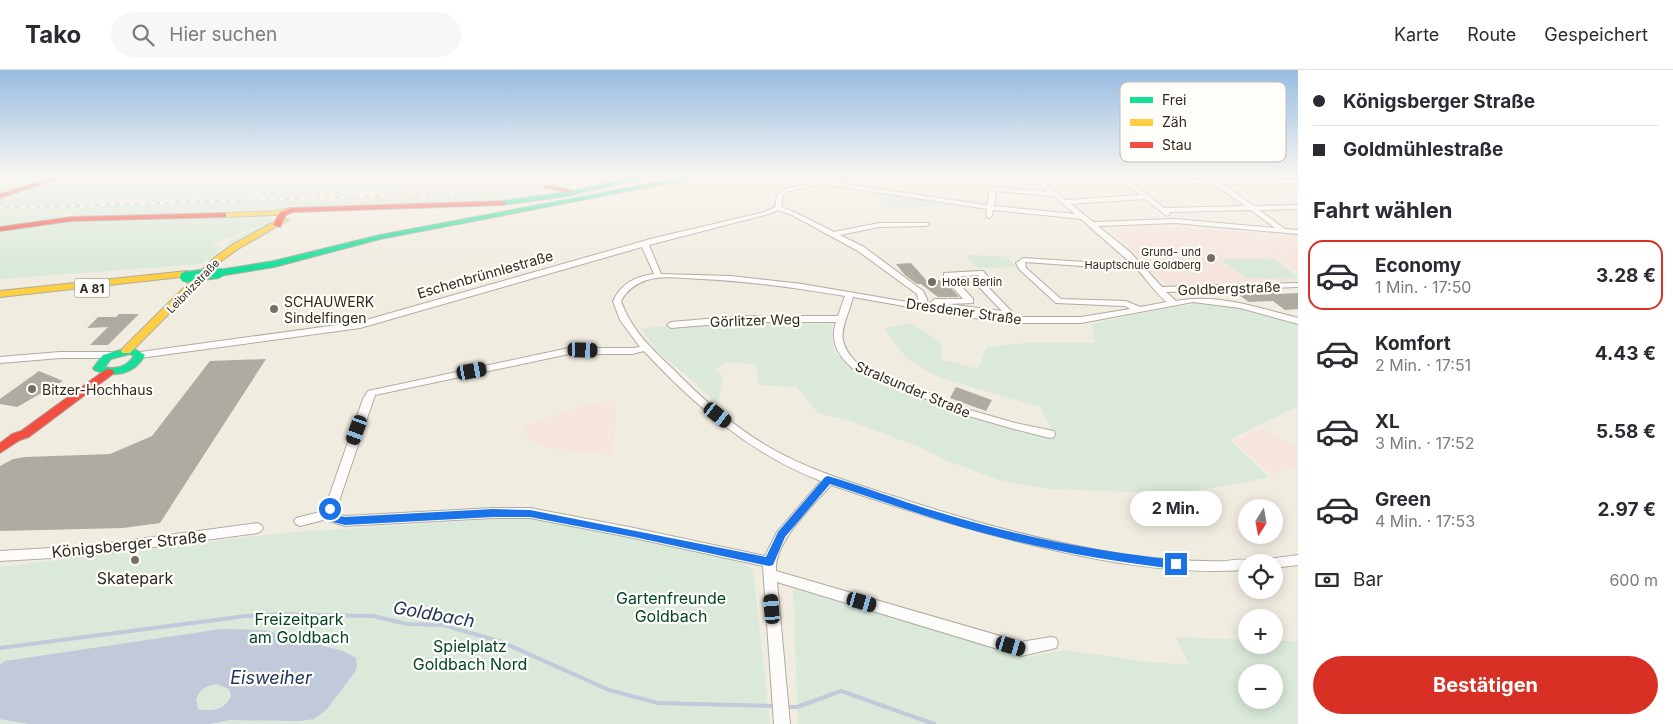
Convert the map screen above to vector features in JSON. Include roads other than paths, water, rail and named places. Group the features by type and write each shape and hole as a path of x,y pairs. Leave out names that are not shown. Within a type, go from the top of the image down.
{"main road":[{"path":"220,214 404,207"},
{"name":"A 81","path":"220,272 279,260 364,237 527,207"},
{"name":"A 81","path":"0,296 220,272 274,264 380,237 541,207"},
{"path":"0,229 71,219 293,210"},
{"name":"Leibnizstraße","path":"132,365 139,360 134,352 162,318 222,256 278,222 293,210"},
{"path":"251,213 271,215 278,222"},
{"path":"103,369 103,360 111,354 134,352"},
{"path":"0,449 16,437 25,434 103,369 132,365"}],"street":[{"path":"987,207 1084,217"},
{"path":"989,216 990,207"},
{"path":"1070,207 1141,268 1165,297 1173,302"},
{"path":"1160,207 1175,221"},
{"path":"778,208 834,234 884,264 920,294 924,307"},
{"name":"Eschenbrünnlestraße","path":"134,352 196,349 360,325 643,244 767,213 778,208"},
{"path":"1253,208 1284,231"},
{"path":"1164,210 1298,208"},
{"path":"1092,224 1175,221 1298,232"},
{"path":"834,234 879,225 926,224"},
{"path":"643,244 647,247 658,275 641,279 627,286 622,291 617,301 626,321 647,348 687,388 739,431 777,457 828,480 948,519 1086,553 1183,565 1238,565"},
{"path":"1139,309 1126,304 1059,301 1023,269 1020,263 1023,260 1034,260 1141,268"},
{"path":"980,273 992,286 982,286 1010,315 943,306 936,302 970,301 947,275 980,273"},
{"name":"Dresdener Straße","path":"658,275 752,280 850,293 987,317 1045,321 1081,320 1173,302 1194,300 1214,301 1298,321"},
{"name":"Goldbergstraße","path":"1160,290 1298,285"},
{"name":"Stralsunder Straße","path":"850,293 840,319 838,342 839,350 855,366 966,412 1050,434"},
{"name":"Görlitzer Weg","path":"672,325 741,319 840,319"},
{"path":"329,514 368,399 372,393 569,351 632,351 647,348"},
{"name":"Eschenbrünnlestraße","path":"132,365 150,359 175,356 196,349"},
{"path":"0,360 60,355 111,354"},
{"path":"0,360 88,361 103,369"},
{"path":"782,721 769,568 781,535 828,480"},
{"path":"329,514 333,518 345,521 493,513 530,513 634,533 769,568 1021,649 1051,644"},
{"path":"300,521 329,514"},
{"name":"Königsberger Straße","path":"0,556 80,552 257,528"},
{"path":"1283,562 1298,560"}],"water":[{"name":"Eisweiher","path":"221,629 264,630 343,651 356,658 357,666 355,672 327,709 314,719 299,721 229,720 210,724 29,724 0,719 0,665 5,661","holes":["217,684 229,689 231,696 225,705 213,710 198,709 196,700 203,689"]}],"waterway":[{"name":"Goldbach","path":"0,648 246,616 279,614 373,616 407,624 443,625 502,642 609,690 658,703 776,706"},
{"name":"Goldbach","path":"786,707 797,707 841,691 934,724"}],"railway":[{"path":"0,208 46,207"}],"place":[{"name":"Grund- und Hauptschule Goldberg","path":"1211,258"},
{"name":"Hotel Berlin","path":"932,282"},
{"name":"SCHAUWERK Sindelfingen","path":"274,309"},
{"name":"Bitzer-Hochhaus","path":"32,389"},
{"name":"Skatepark","path":"135,560"}],"park label":[{"name":"Gartenfreunde Goldbach","path":"671,607"},
{"name":"Freizeitpark am Goldbach","path":"299,628"},
{"name":"Spielplatz Goldbach Nord","path":"470,655"}]}
